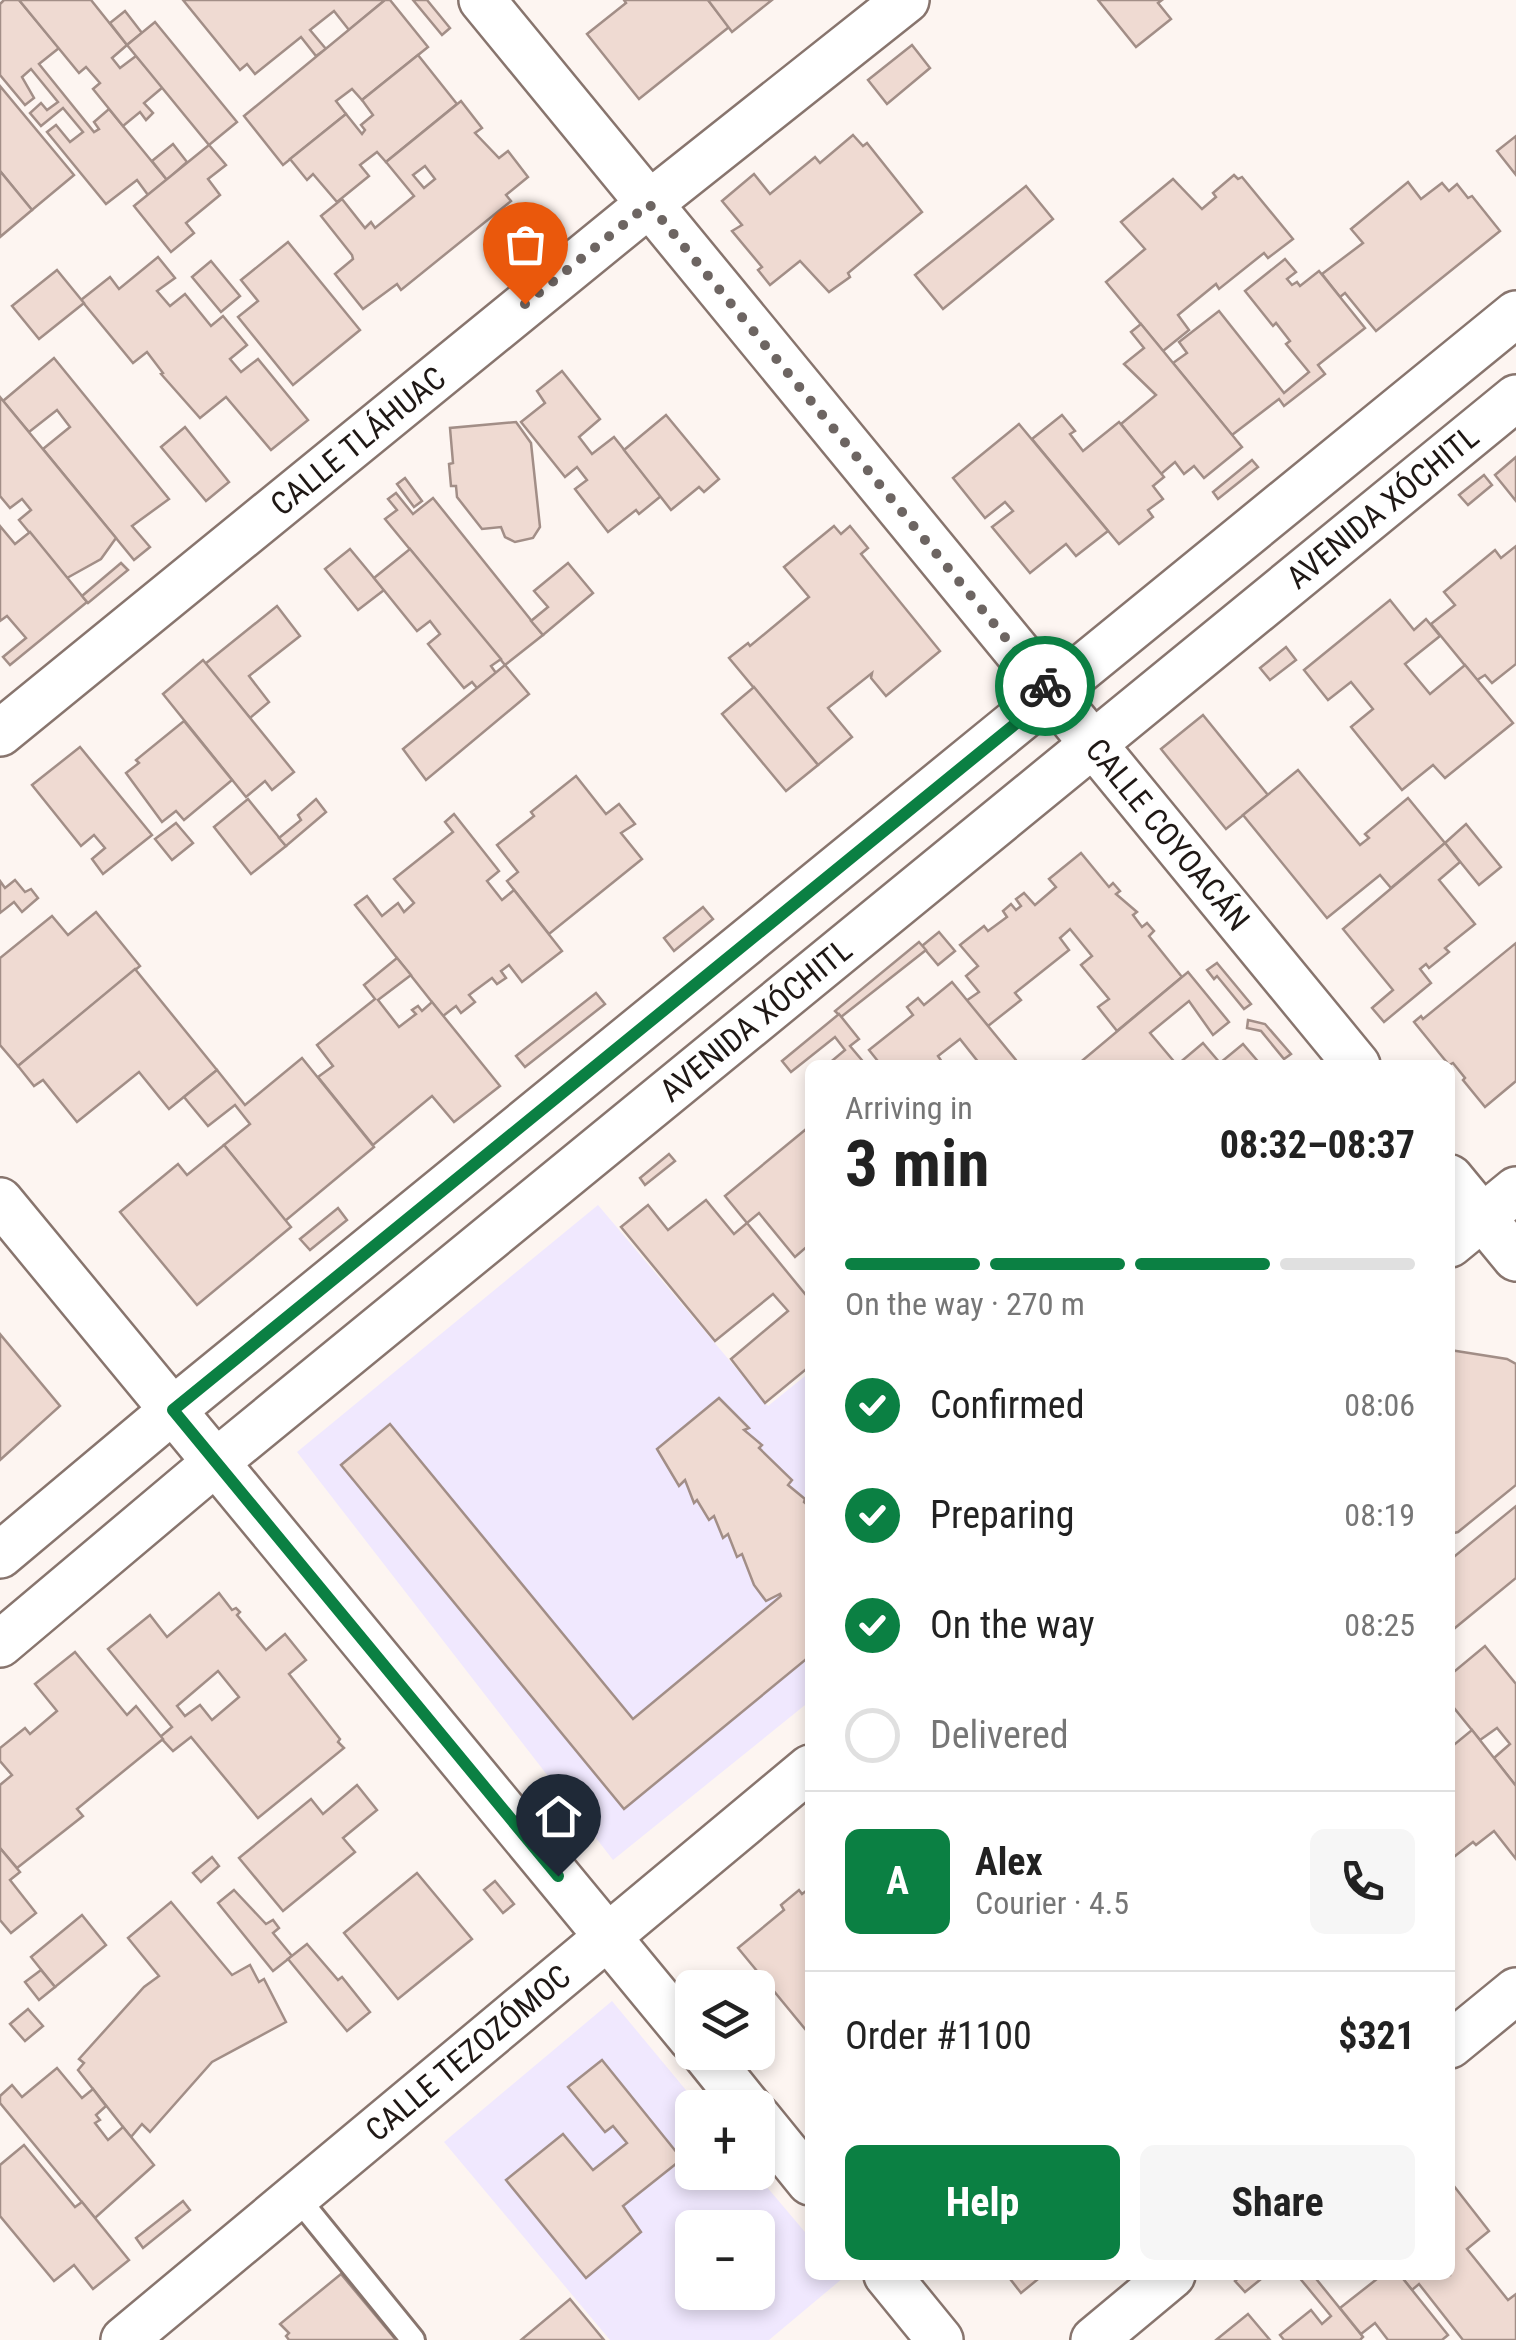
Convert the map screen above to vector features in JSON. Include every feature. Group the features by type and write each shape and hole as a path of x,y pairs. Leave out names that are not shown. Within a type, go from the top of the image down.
{"street":[{"name":"CALLE COYOACÁN","path":"482,0 1353,1060"},
{"name":"CALLE TLÁHUAC","path":"0,732 906,0"},
{"name":"AVENIDA XÓCHITL","path":"0,1556 173,1410 1516,314"},
{"name":"AVENIDA XÓCHITL","path":"0,1644 216,1462 1516,398"},
{"path":"1455,1184 1516,1258"},
{"path":"0,1201 675,2018"},
{"name":"CALLE TEZOZÓMOC","path":"124,2340 805,1772"},
{"path":"1455,2041 1516,1991"},
{"path":"718,2070 735,2090"},
{"path":"775,2139 805,2176"},
{"path":"891,2280 940,2340"},
{"path":"1094,2340 1166,2280"}],"lane":[{"path":"296,2196 414,2340"}],"shaded area":[{"path":"598,1205 768,1406 805,1376 805,1705 613,1860 297,1452"},
{"path":"612,2001 686,2090 675,2090 675,2190 769,2190 805,2232 805,2280 841,2280 769,2340 610,2340 444,2142"}],"building":[{"path":"4,0 19,0 59,48 39,64 94,132 99,129 94,122 109,109 167,180 148,195 137,180 106,204 47,132 56,125 70,142 83,132 63,108 41,126 30,113 41,103 47,110 58,102 31,69 22,77 34,98 25,105 0,75 0,4"},
{"path":"19,0 91,0 127,45 112,58 120,68 136,56 163,87 144,103 153,113 146,120 140,112 123,126 93,89 100,83 86,67 79,73"},
{"path":"183,0 385,0 349,30 334,11 310,30 326,49 316,56 301,37 255,74 247,64 240,70"},
{"path":"385,0 390,0 428,47 362,100 352,89 336,101 346,114 283,165 244,116"},
{"path":"413,0 427,0 450,28 442,35"},
{"path":"624,0 708,0 729,27 639,99 587,34 626,3"},
{"path":"708,0 772,0 732,32"},
{"path":"1098,0 1162,0 1158,3 1171,19 1136,47"},
{"path":"125,11 142,33 127,45 110,23"},
{"path":"155,22 237,122 209,145 127,45"},
{"path":"912,45 930,68 887,104 868,80"},
{"path":"418,55 457,104 386,162 377,152 360,165 369,176 337,202 313,174 307,180 290,159 346,114 362,134 365,130 361,125 373,115 362,100"},
{"path":"0,86 74,175 32,210 0,171"},
{"path":"461,101 482,128 475,133 499,158 508,151 528,177 506,195 511,201 401,290 397,284 363,309 335,274 353,259 352,255 321,216 342,199 365,228 371,222 375,228 414,196 386,162","holes":["425,166 435,179 424,188 413,175"]},
{"path":"853,135 863,146 867,143 922,212 829,292 800,261 770,285 758,270 762,267 732,231 742,225 722,201 754,174 770,194 815,157 820,163"},
{"path":"1516,136 1516,175 1497,151"},
{"path":"173,144 187,162 167,180 152,161"},
{"path":"209,145 226,165 208,179 220,195 186,223 194,233 171,252 134,206"},
{"path":"0,171 32,210 0,237"},
{"path":"1234,175 1242,177 1293,239 1268,258 1264,253 1219,289 1216,284 1178,315 1189,330 1163,351 1106,282 1145,249 1121,222 1173,179 1202,209"},
{"path":"1408,182 1421,199 1442,183 1449,191 1457,184 1500,231 1376,331 1345,293 1340,297 1322,274 1363,243 1351,229"},
{"path":"1026,186 1053,219 943,309 915,275"},
{"path":"288,242 360,330 293,385 238,317 258,301 241,280"},
{"path":"158,257 175,278 157,291 170,306 185,294 211,326 223,316 247,345 230,359 241,372 258,359 308,420 271,450 226,397 200,418 147,352 133,363 81,300 110,277 119,289"},
{"path":"1285,259 1296,272 1287,279 1292,285 1297,282 1300,286 1319,271 1365,328 1318,365 1325,374 1284,406 1279,399 1232,435 1173,363 1187,353 1179,342 1219,311 1284,393 1309,372 1286,344 1290,341 1276,323 1273,326 1245,291"},
{"path":"211,261 240,296 221,312 192,277"},
{"path":"57,270 84,303 39,339 12,306"},
{"path":"1141,324 1242,447 1204,478 1194,466 1184,474 1175,462 1161,474 1121,424 1156,395 1124,364 1144,348 1131,332"},
{"path":"54,358 169,499 132,526 150,547 134,560 43,449 70,427 57,410 29,432 3,401"},
{"path":"562,371 600,419 579,437 592,454 614,437 661,496 608,532 575,489 587,480 577,467 565,477 521,422 545,403 537,391"},
{"path":"0,397 116,538 101,559 67,578 19,520 31,510 22,499 10,508 0,496"},
{"path":"666,415 719,479 704,492 699,487 671,510 624,450"},
{"path":"1062,415 1075,431 1070,434 1083,451 1119,422 1164,477 1153,486 1163,499 1148,510 1153,517 1119,544 1032,439"},
{"path":"516,422 531,443 540,527 533,538 515,542 505,537 501,527 482,529 457,497 456,486 451,486 449,464 453,463 450,428"},
{"path":"1019,424 1108,531 1076,556 1066,544 1030,573 992,527 1013,511 1005,502 985,518 953,478"},
{"path":"185,427 229,482 206,501 161,447"},
{"path":"1516,457 1516,501 1495,475"},
{"path":"1252,460 1258,467 1218,499 1213,492"},
{"path":"1484,475 1492,485 1468,505 1459,495"},
{"path":"405,478 422,501 414,507 397,484"},
{"path":"396,493 413,514 433,498 543,635 505,665 385,519 397,510 388,499"},
{"path":"0,526 15,544 30,532 87,602 10,665 3,657 26,638 7,616 0,621"},
{"path":"834,526 841,534 850,526 868,548 861,554 940,651 886,696 871,678 872,673 828,708 852,737 818,765 729,658 748,643 750,646 809,597 784,567"},
{"path":"1516,546 1516,664 1492,683 1485,675 1477,680 1431,624 1455,605 1444,592 1495,550 1501,558"},
{"path":"350,549 384,590 358,610 325,569"},
{"path":"410,549 501,659 491,666 496,673 477,688 472,682 464,688 428,644 440,634 430,621 417,631 374,578"},
{"path":"121,563 128,570 88,603 82,596"},
{"path":"568,563 593,593 543,635 531,621 548,607 534,591"},
{"path":"1390,600 1414,630 1426,619 1440,636 1405,664 1430,694 1465,665 1513,723 1445,778 1433,765 1402,790 1351,727 1373,709 1351,682 1328,700 1304,670"},
{"path":"277,606 300,636 249,676 269,702 250,718 205,664"},
{"path":"1286,647 1296,660 1270,680 1260,668"},
{"path":"203,660 294,772 272,790 265,781 246,797 163,694"},
{"path":"505,665 529,694 426,780 403,749"},
{"path":"754,687 818,765 786,791 722,714"},
{"path":"1203,715 1268,795 1226,829 1161,749"},
{"path":"184,721 232,780 184,820 176,811 162,822 126,773 139,763 136,760"},
{"path":"80,747 152,835 103,874 92,859 105,848 94,835 81,846 32,785"},
{"path":"1298,770 1360,845 1369,838 1365,834 1408,798 1445,843 1391,888 1380,875 1327,918 1243,815"},
{"path":"576,776 606,814 619,804 635,824 621,833 642,859 549,934 507,881 518,872 497,845"},
{"path":"248,799 286,846 251,874 214,827"},
{"path":"316,799 326,812 286,846 279,838 301,820 298,815"},
{"path":"454,814 499,871 487,881 502,900 514,890 562,951 522,982 509,965 501,971 506,978 497,984 492,978 469,995 475,1002 461,1013 456,1006 443,1016 355,905 367,896 382,916 398,903 404,912 414,903 394,879 453,832 445,822"},
{"path":"176,823 193,843 172,860 155,839"},
{"path":"1466,824 1501,867 1479,885 1445,843"},
{"path":"1445,843 1460,862 1439,880 1475,924 1445,948 1449,952 1429,968 1426,964 1420,969 1431,983 1384,1022 1372,1008 1393,990 1343,929"},
{"path":"1081,853 1109,887 1113,883 1120,891 1116,894 1137,912 1133,915 1142,927 1147,923 1154,931 1149,936 1182,977 1117,1031 1098,1007 1109,999 1081,965 1092,956 1070,929 1060,938 1069,950 1015,993 1021,1000 988,1026 966,1001 979,992 966,976 978,966 960,945 984,926 988,931 1007,917 1003,911 1011,904 1016,910 1021,906 1016,899 1024,893 1035,905 1056,887 1049,879"},
{"path":"15,880 25,892 31,889 38,898 22,912 14,902 0,913 0,881 5,888"},
{"path":"703,907 713,919 674,951 664,938"},
{"path":"96,912 140,966 18,1066 0,1045 0,958 52,916 68,935"},
{"path":"939,932 955,951 938,965 922,946"},
{"path":"919,942 926,950 841,1017 835,1011"},
{"path":"1516,943 1516,1081 1485,1107 1463,1080 1455,1060 1445,1060 1414,1022 1421,1016 1423,1019"},
{"path":"397,958 411,975 378,1000 399,1027 416,1014 412,1010 418,1006 422,1011 432,1002 500,1086 454,1122 432,1096 373,1145 318,1077 333,1066 317,1045 375,999 364,985"},
{"path":"1217,963 1251,1004 1244,1009 1217,976 1214,979 1207,970"},
{"path":"135,969 217,1070 169,1109 139,1072 77,1122 43,1080 34,1086 18,1066"},
{"path":"1188,972 1229,1022 1213,1035 1189,1001 1150,1033 1173,1060 1083,1060"},
{"path":"952,982 1016,1060 977,1060 960,1039 938,1056 941,1060 877,1060 869,1050 913,1015 907,1007 918,998 924,1005"},
{"path":"596,993 605,1004 525,1067 516,1056"},
{"path":"839,1014 859,1039 850,1046 862,1060 833,1060 845,1050 835,1037 791,1072 782,1061"},
{"path":"1248,1020 1265,1024 1291,1054 1284,1059 1261,1031 1247,1028"},
{"path":"1203,1043 1217,1060 1183,1060"},
{"path":"1243,1044 1257,1060 1224,1060"},
{"path":"302,1058 374,1147 285,1221 224,1145 250,1124 235,1105 208,1126 184,1097 217,1070 245,1105"},
{"path":"805,1130 805,1248 795,1257 759,1213 747,1223 725,1196"},
{"path":"224,1145 291,1227 197,1305 120,1212 178,1164 187,1175"},
{"path":"669,1154 675,1161 645,1185 640,1178"},
{"path":"706,1200 734,1234 747,1223 805,1294 805,1370 765,1403 731,1359 788,1311 773,1294 715,1341 621,1227 648,1205 668,1230"},
{"path":"338,1208 347,1220 310,1250 300,1239"},
{"path":"0,1334 60,1406 0,1460"},
{"path":"1455,1351 1516,1364 1516,1485 1455,1533"},
{"path":"719,1398 749,1428 744,1430 762,1445 759,1448 792,1480 788,1485 805,1499 805,1660 624,1809 341,1465 390,1424 633,1719 781,1596 766,1601 754,1585 742,1554 737,1557 728,1534 723,1538 714,1516 709,1520 697,1500 694,1503 685,1480 679,1486 657,1449"},
{"path":"1516,1506 1516,1578 1455,1628 1455,1556"},
{"path":"219,1593 232,1610 240,1612 237,1615 266,1650 285,1634 306,1660 289,1674 344,1748 258,1818 191,1737 173,1751 160,1737 172,1727 108,1649 150,1615 167,1637","holes":["218,1671 239,1697 212,1720 200,1705 185,1716 177,1706"]},
{"path":"1485,1646 1516,1684 1516,1786 1494,1758 1510,1744 1497,1728 1480,1740 1455,1709 1455,1671"},
{"path":"75,1652 127,1715 136,1706 163,1739 77,1809 83,1816 17,1868 0,1848 0,1785 12,1775 0,1761 0,1748 25,1728 30,1734 57,1711 35,1684"},
{"path":"1472,1730 1516,1786 1516,1859 1494,1831 1455,1856 1455,1744"},
{"path":"357,1785 377,1810 343,1838 355,1852 283,1911 239,1858 311,1799 323,1814"},
{"path":"0,1848 20,1872 10,1880 36,1913 11,1933 0,1920"},
{"path":"212,1857 219,1866 201,1882 193,1873"},
{"path":"417,1873 472,1939 398,1999 344,1933"},
{"path":"495,1881 514,1904 503,1913 484,1890"},
{"path":"234,1890 266,1924 273,1920 279,1928 273,1933 292,1956 273,1971 218,1903"},
{"path":"799,1890 805,1892 805,2029 775,1992 775,1970 756,1970 738,1948 784,1910 781,1905"},
{"path":"171,1902 232,1975 250,1965 259,1982 264,1979 286,2022 212,2062 150,2132 142,2124 131,2137 78,2070 84,2063 79,2059 144,1987 159,1976 128,1938"},
{"path":"82,1915 106,1945 55,1987 31,1957"},
{"path":"307,1944 338,1980 342,1977 370,2012 347,2031 288,1959"},
{"path":"41,1970 55,1987 39,2000 25,1982"},
{"path":"28,2009 43,2026 25,2041 10,2024"},
{"path":"602,2060 675,2150 675,2165 623,2206 641,2232 586,2278 506,2180 563,2134 593,2170 627,2143 613,2126 605,2132 568,2087"},
{"path":"57,2068 82,2098 93,2089 106,2106 96,2115 100,2120 95,2123 108,2140 123,2127 154,2165 95,2218 0,2103 0,2096 12,2085 22,2097"},
{"path":"24,2145 75,2207 82,2202 129,2260 93,2289 74,2265 54,2281 0,2216 0,2165"},
{"path":"1455,2187 1489,2231 1467,2249 1508,2300 1516,2294 1516,2340 1463,2340 1419,2284 1412,2290 1404,2280 1455,2280"},
{"path":"183,2201 190,2210 143,2248 136,2238"},
{"path":"341,2274 396,2340 289,2340 289,2333 280,2324"},
{"path":"1011,2280 1037,2280 1021,2293"},
{"path":"1236,2280 1260,2280 1245,2292"},
{"path":"1301,2280 1317,2280 1363,2337 1284,2340 1280,2335 1311,2310 1322,2324 1331,2316"},
{"path":"1376,2280 1404,2280 1448,2335 1442,2340 1388,2340 1375,2323 1361,2334 1340,2308"},
{"path":"570,2299 604,2340 521,2340"},
{"path":"1248,2314 1270,2340 1216,2340"}],"way so far":[{"path":"525,304 649,204 1045,686"}],"route":[{"path":"558,1876 173,1410 1052,694 1045,686"}]}
